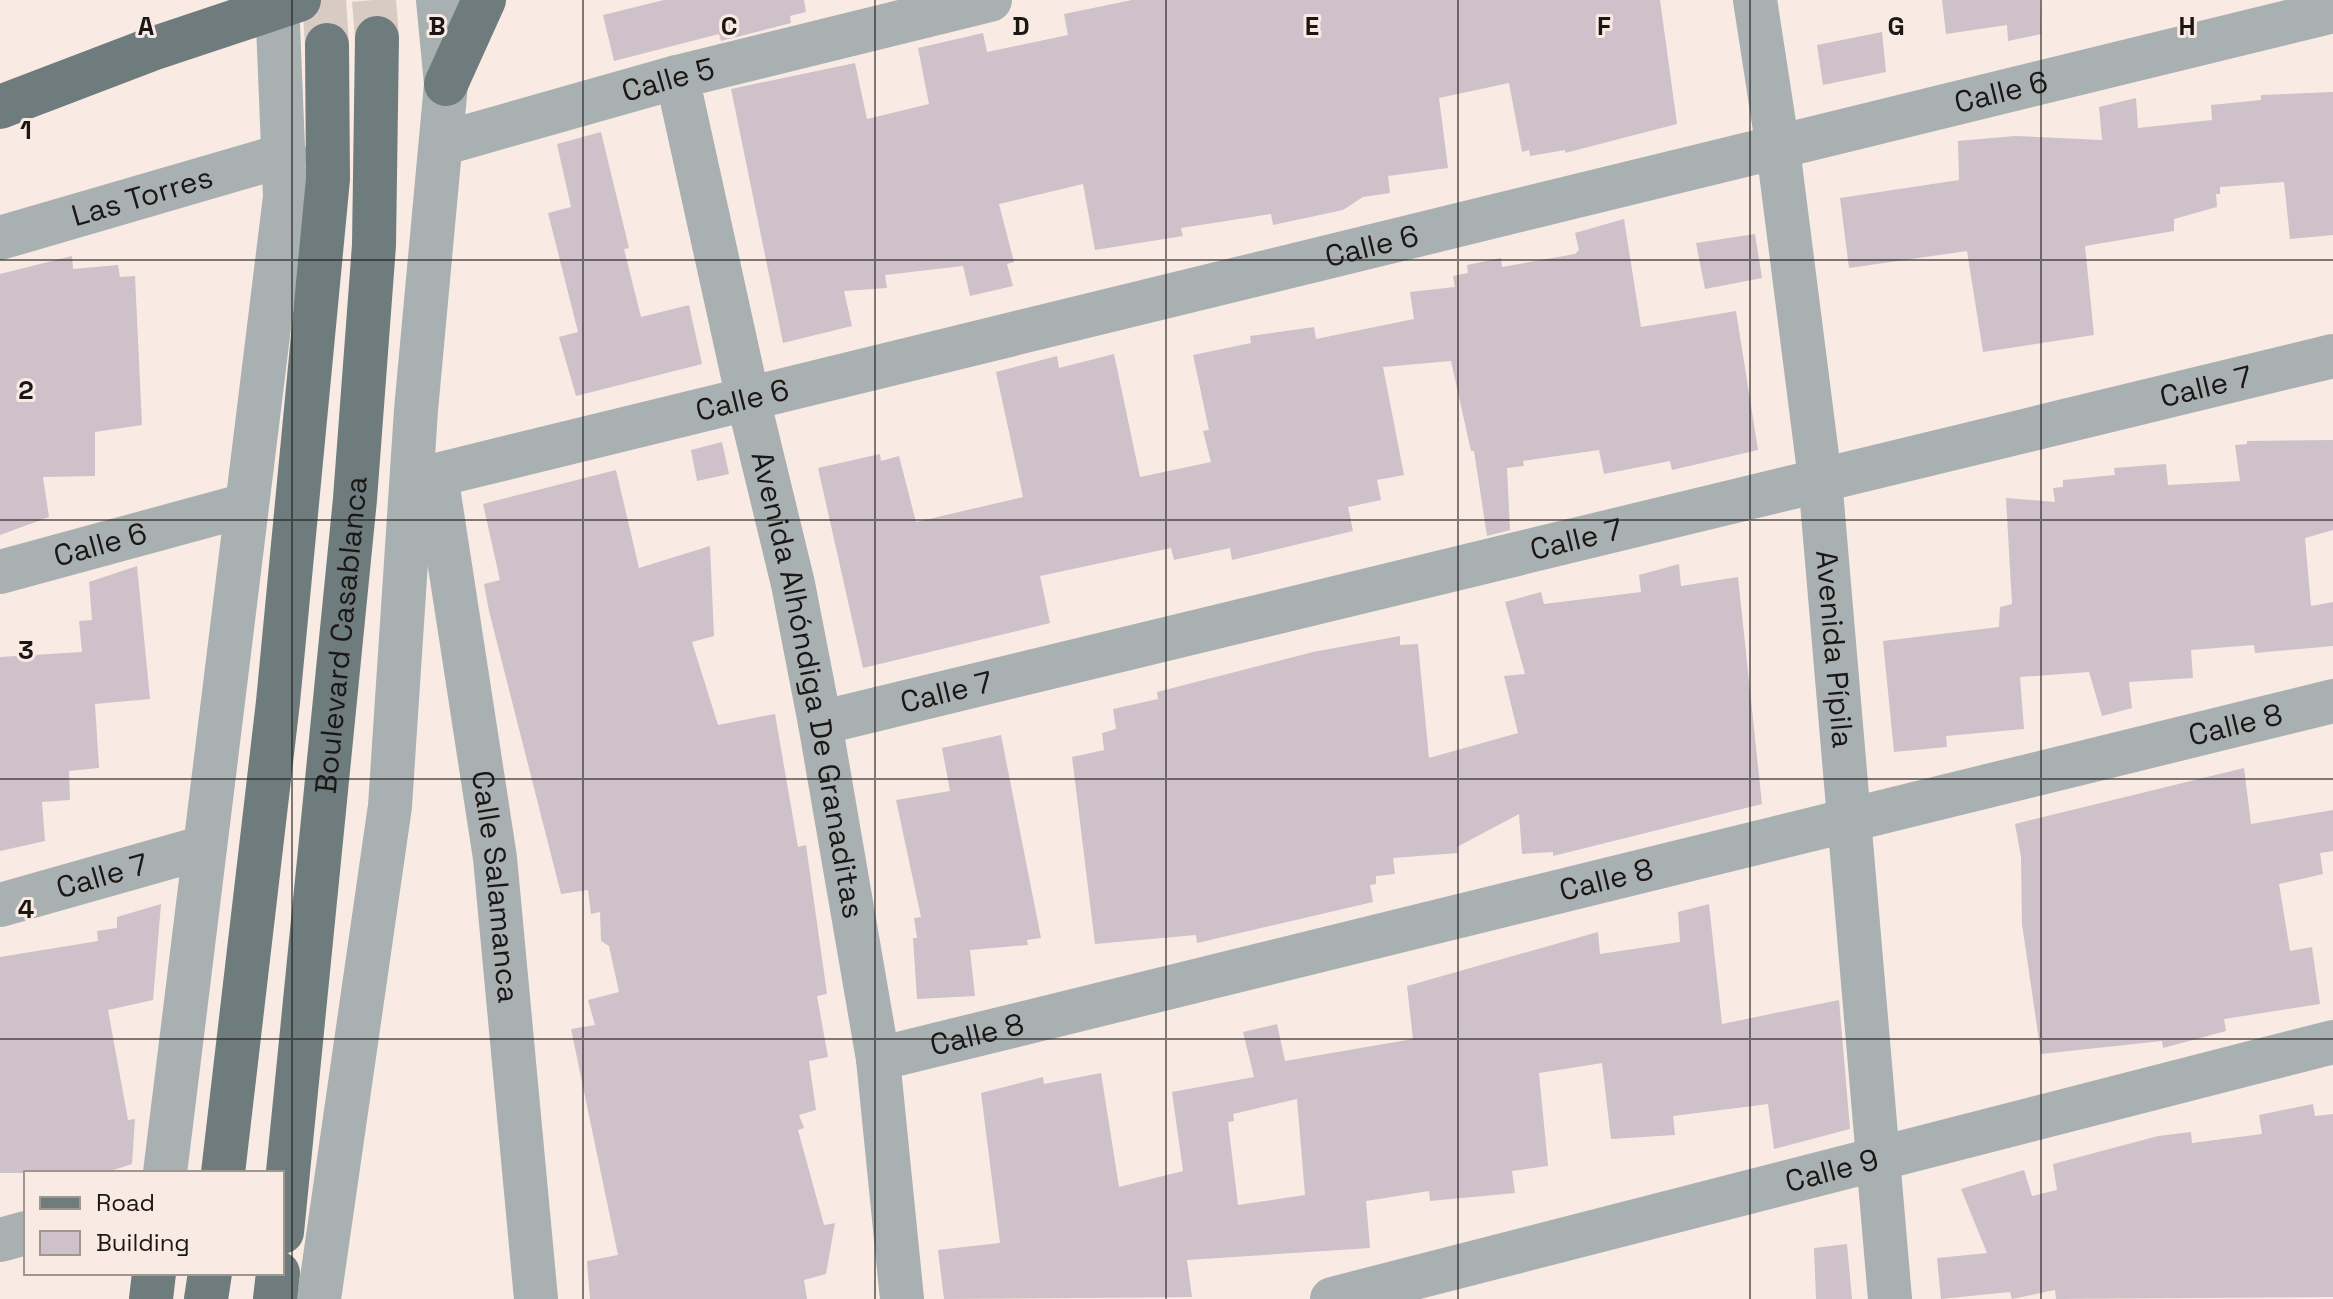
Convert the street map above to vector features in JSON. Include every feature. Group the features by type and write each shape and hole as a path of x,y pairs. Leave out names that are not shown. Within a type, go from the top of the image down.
{"main road":[{"path":"446,84 484,0"},
{"path":"0,107 285,2"},
{"name":"Boulevard Casablanca","path":"284,1212 359,451 374,245 377,38"},
{"name":"Boulevard Casablanca","path":"223,1171 278,702 327,194 327,45"},
{"path":"151,1299 154,1275"},
{"path":"206,1299 210,1275"},
{"path":"275,1299 278,1275"}],"street":[{"path":"319,1299 390,806 424,478 446,84 438,0"},
{"name":"Calle 5","path":"441,144 677,77 990,0"},
{"name":"Avenida Pípila","path":"1755,0 1778,149 1820,479 1890,1299"},
{"path":"165,1171 285,197 285,2"},
{"name":"Calle 6","path":"424,478 2333,11"},
{"name":"Avenida Alhóndiga De Granaditas","path":"677,77 748,399 793,584 820,723 878,1059 902,1299"},
{"name":"Las Torres","path":"0,238 285,155"},
{"name":"Calle 7","path":"820,723 2333,356"},
{"name":"Calle Salamanca","path":"424,478 495,858 536,1299"},
{"name":"Calle 6","path":"0,572 246,505"},
{"name":"Calle 8","path":"878,1059 2333,701"},
{"name":"Calle 7","path":"0,905 205,847"},
{"name":"Calle 9","path":"1332,1299 2333,1042"},
{"path":"0,1240 24,1234"}],"building":[{"path":"664,0 804,0 806,12 790,16 791,23 721,41 719,34 614,61 603,15"},
{"path":"1132,0 1660,0 1677,124 1565,153 1565,150 1530,156 1529,150 1522,152 1509,83 1439,98 1448,168 1388,176 1390,193 1363,197 1343,210 1273,225 1271,214 1181,228 1183,236 1095,250 1083,184 999,204 1014,262 1007,264 1013,286 970,296 963,266 885,275 887,288 844,291 852,326 783,343 731,89 855,63 867,119 929,104 918,48 983,33 987,52 1068,35 1064,14"},
{"path":"1942,0 2040,0 2041,34 2008,41 2007,25 1946,34"},
{"path":"1882,32 1886,72 1823,85 1817,45"},
{"path":"2333,92 2333,235 2290,239 2284,182 2220,187 2220,194 2216,194 2217,207 2174,219 2174,231 2085,246 2094,335 1983,352 1967,251 1849,268 1840,198 1959,180 1958,141 2015,136 2102,140 2099,107 2136,98 2138,128 2212,120 2211,105 2261,100 2261,95"},
{"path":"601,132 629,248 624,249 641,317 689,305 702,364 576,396 559,337 578,332 548,213 571,207 557,144"},
{"path":"1624,219 1641,327 1736,311 1758,450 1672,470 1670,461 1604,474 1599,450 1523,461 1524,466 1507,468 1510,530 1487,536 1474,451 1471,451 1451,361 1383,367 1404,475 1377,480 1381,500 1348,507 1353,531 1232,560 1230,548 1174,560 1171,548 1040,576 1050,623 863,668 818,468 880,454 881,461 899,456 916,522 1023,497 996,372 1057,356 1059,368 1114,354 1140,477 1211,462 1203,431 1209,430 1193,355 1251,343 1250,336 1314,327 1316,339 1414,319 1410,292 1455,287 1453,276 1468,273 1467,265 1501,258 1502,267 1575,254 1579,250 1575,233"},
{"path":"1755,234 1762,278 1705,289 1696,243"},
{"path":"72,256 73,269 118,265 120,277 135,276 142,425 95,432 95,476 43,477 49,517 0,535 0,274"},
{"path":"2333,440 2333,530 2305,538 2311,606 2333,602 2333,646 2255,653 2254,645 2191,650 2193,678 2129,682 2132,708 2102,716 2089,672 2020,677 2024,729 1946,736 1947,747 1894,752 1883,641 1999,627 2000,607 2012,604 2006,498 2055,502 2053,488 2063,487 2063,480 2115,475 2114,468 2166,464 2168,485 2240,481 2235,445 2247,444 2247,441"},
{"path":"722,442 729,474 697,481 691,450"},
{"path":"616,470 639,568 710,546 714,636 692,642 718,725 775,714 798,847 806,845 827,994 817,996 828,1057 809,1061 816,1110 799,1115 804,1128 798,1130 824,1225 835,1223 826,1274 804,1280 807,1299 590,1299 587,1261 618,1255 571,1029 595,1025 588,1000 619,992 609,946 601,941 600,912 591,914 588,890 561,894 489,611 484,584 500,580 483,504"},
{"path":"1679,564 1681,586 1738,577 1762,804 1553,856 1553,852 1522,854 1519,814 1457,847 1458,853 1393,858 1395,874 1376,876 1376,884 1370,885 1373,902 1197,943 1196,935 1095,944 1072,757 1104,750 1102,733 1116,729 1113,709 1158,699 1157,692 1313,652 1400,636 1400,645 1418,644 1429,758 1518,733 1504,676 1525,674 1505,602 1541,592 1544,604 1641,592 1639,575"},
{"path":"137,566 150,699 95,704 99,768 69,771 70,800 42,802 45,841 0,851 0,657 82,652 79,621 92,620 89,582"},
{"path":"1001,735 1041,938 1027,940 1028,945 970,950 975,996 917,999 913,938 917,938 914,918 921,917 896,800 950,791 942,748"},
{"path":"2244,768 2251,824 2333,810 2333,851 2320,853 2323,874 2279,884 2290,951 2312,947 2320,1004 2224,1019 2226,1031 2163,1048 2162,1041 2041,1054 2022,924 2021,857 2015,824"},
{"path":"161,904 153,1000 108,1010 128,1120 135,1119 132,1164 110,1171 0,1173 0,957 98,941 97,931 117,928 117,917"},
{"path":"1709,904 1722,1024 1839,1000 1850,1129 1774,1149 1768,1104 1673,1116 1675,1135 1611,1139 1602,1063 1539,1073 1548,1166 1512,1171 1515,1193 1430,1201 1429,1191 1366,1201 1370,1248 1187,1260 1192,1297 944,1299 938,1250 1000,1243 981,1093 1043,1077 1044,1084 1101,1073 1119,1187 1183,1171 1172,1092 1254,1077 1243,1032 1277,1024 1285,1061 1413,1039 1407,986 1598,932 1600,954 1680,942 1678,912","holes":["1297,1099 1305,1195 1238,1205 1228,1122 1234,1121 1233,1114"]},
{"path":"2313,1104 2315,1116 2333,1114 2333,1297 2056,1299 2055,1290 2012,1299 2010,1292 1941,1299 1937,1258 1987,1253 1961,1189 2024,1170 2032,1196 2057,1190 2053,1164 2158,1136 2191,1132 2192,1143 2262,1134 2259,1115"},
{"path":"1847,1244 1852,1299 1816,1299 1814,1248"}],"tunnel":[{"path":"324,0 327,45"},
{"path":"374,0 377,38"}]}
